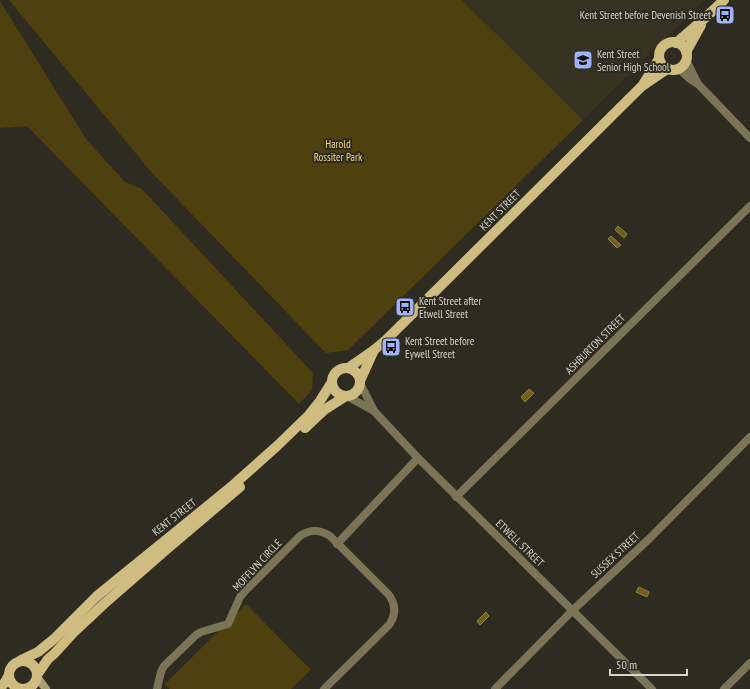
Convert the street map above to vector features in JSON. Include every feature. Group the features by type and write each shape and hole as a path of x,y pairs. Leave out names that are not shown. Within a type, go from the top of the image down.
{"main road":[{"path":"676,43 724,0"},
{"path":"686,56 681,45 676,43 667,44 663,46 659,55 660,64 667,69 675,70 682,66 705,18"},
{"name":"KENT STREET","path":"642,86 659,59"},
{"name":"KENT STREET","path":"348,368 374,350 642,86 667,69"},
{"name":"KENT STREET","path":"360,382 374,350"},
{"path":"348,368 357,374 360,382 356,392 347,396 342,396 337,393 333,388 332,382 333,376 336,372 341,369 348,368"},
{"name":"KENT STREET","path":"21,660 38,652 54,639 71,620 102,591 231,487 277,446 308,416 332,382"},
{"name":"KENT STREET","path":"37,676 48,658 54,654 75,631 105,603 226,500 289,444 324,410 347,396"},
{"path":"0,689 9,674 11,667 17,661 27,661 32,664 36,669 37,676 33,685 28,688 19,689 11,683 9,674"}],"street":[{"path":"686,56 698,84"},
{"path":"679,69 698,84 750,138"},
{"name":"ASHBURTON STREET","path":"456,496 750,206"},
{"name":"ETWELL STREET","path":"360,382 374,411 418,458 652,689"},
{"name":"ETWELL STREET","path":"347,396 374,411"},
{"name":"SUSSEX STREET","path":"495,689 573,610 650,538 750,437"},
{"path":"337,544 418,458"},
{"name":"MOFFLYN CIRCLE","path":"157,689 164,666 196,635 201,632 228,624 240,597 245,591 300,536 306,532 319,531 330,536 389,595 394,603 394,615 389,625 324,689"},
{"path":"724,689 750,662"},
{"path":"37,676 46,689"}],"shaded area":[{"name":"Kent Street Senior High School","path":"462,0 704,0 583,120"},
{"path":"618,226 627,234 624,238 615,230"},
{"path":"611,236 621,245 617,248 608,239"},
{"path":"529,389 534,393 525,402 521,397"},
{"path":"639,587 649,592 647,597 636,592"},
{"path":"486,612 489,616 480,625 477,621"}],"green space":[{"name":"Harold Rossiter Park","path":"9,0 462,0 583,120 348,350 326,353 152,173"},
{"path":"0,1 86,139 125,182 142,189 313,373 312,390 299,404 27,126 0,128"},
{"path":"246,604 311,670 291,689 170,689 165,684"}],"place":[{"name":"Kent Street before Devenish Street","path":"725,15"},
{"name":"Kent Street Senior High School","path":"583,60"},
{"name":"Kent Street after Etwell Street","path":"405,307"},
{"name":"Kent Street before Eywell Street","path":"391,347"}]}
